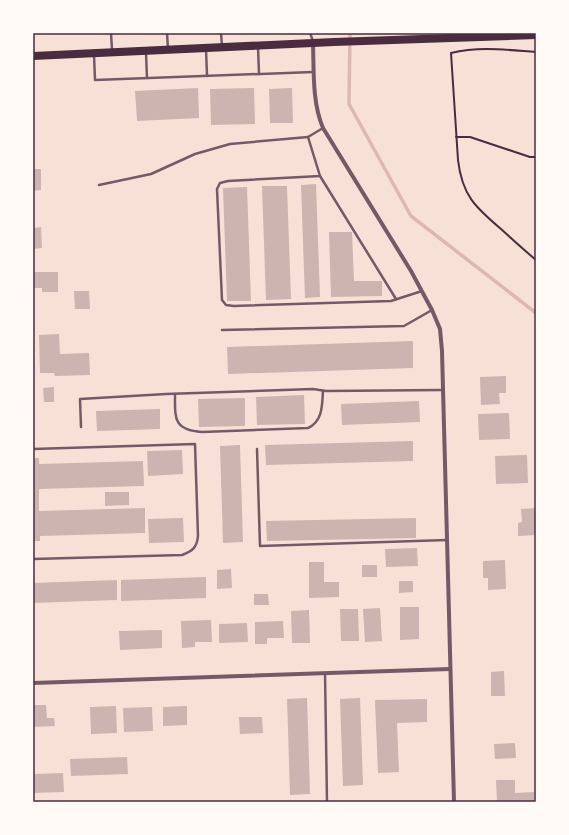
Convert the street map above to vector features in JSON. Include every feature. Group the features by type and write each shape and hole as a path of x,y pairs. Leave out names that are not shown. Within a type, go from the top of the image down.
{"main road":[{"path":"33,56 366,41 442,36 536,35"}],"street":[{"path":"313,43 315,99 318,117 323,128 422,291 437,320 441,337 454,802"},
{"path":"33,683 450,669"}],"lane":[{"path":"111,33 112,52"},
{"path":"167,33 168,50"},
{"path":"221,33 222,47"},
{"path":"310,33 313,43"},
{"path":"258,46 259,74"},
{"path":"206,48 207,76"},
{"path":"146,51 147,78"},
{"path":"94,53 95,80 314,72"},
{"path":"99,185 151,174 195,154 230,144 308,137 323,128"},
{"path":"308,137 320,176 396,299"},
{"path":"320,176 228,181 220,183 217,189 222,300 226,305 391,301 422,291"},
{"path":"222,330 404,326 432,310"},
{"path":"81,427 80,399 313,389 323,391 443,390"},
{"path":"175,394 175,413 177,421 183,428 191,431 202,432 308,428 314,426 321,411 323,391"},
{"path":"33,449 195,444 198,536 197,543 194,548 189,553 182,556 33,559"},
{"path":"257,449 260,546 447,540"},
{"path":"325,673 327,802"}],"path":[{"path":"536,52 496,49 464,50 452,53 456,137 460,174 464,185 478,209 536,260"},
{"path":"456,137 470,137 530,157 536,157"}],"building":[{"path":"198,88 199,118 137,121 135,91"},
{"path":"254,88 255,124 211,125 210,89"},
{"path":"292,88 293,123 270,123 269,89"},
{"path":"33,169 41,169 41,190 33,191"},
{"path":"316,184 320,297 305,298 301,185"},
{"path":"262,186 287,186 291,299 266,300"},
{"path":"247,187 251,301 227,301 223,188"},
{"path":"41,227 42,248 33,249 33,228"},
{"path":"329,232 352,232 354,281 382,281 382,296 331,297"},
{"path":"33,272 58,272 58,292 42,292 42,288 33,288"},
{"path":"74,291 89,291 90,309 75,309"},
{"path":"59,334 60,354 89,353 90,375 55,376 54,373 40,373 39,335"},
{"path":"413,341 413,368 228,374 227,347"},
{"path":"506,376 506,393 499,393 500,404 481,405 480,377"},
{"path":"54,387 54,402 44,402 43,388"},
{"path":"304,395 305,424 257,425 256,397"},
{"path":"245,398 245,426 199,427 198,399"},
{"path":"419,401 420,422 342,425 341,404"},
{"path":"160,409 160,429 97,431 96,411"},
{"path":"509,413 510,439 479,440 478,414"},
{"path":"413,441 413,461 266,465 265,445"},
{"path":"240,445 243,542 223,543 220,446"},
{"path":"182,450 183,474 148,476 147,451"},
{"path":"527,455 528,483 496,484 495,456"},
{"path":"33,458 39,458 39,464 143,461 144,486 39,489 39,511 145,508 145,533 40,536 40,541 33,541"},
{"path":"105,492 129,492 129,505 105,506"},
{"path":"536,508 536,535 518,536 518,523 522,522 521,509"},
{"path":"183,518 184,542 149,543 148,519"},
{"path":"416,518 416,538 267,541 266,521"},
{"path":"417,548 418,566 386,567 385,549"},
{"path":"505,560 506,589 488,590 488,578 483,578 483,561"},
{"path":"309,562 324,562 324,582 339,582 339,597 309,598"},
{"path":"362,565 377,565 377,577 362,577"},
{"path":"231,569 232,588 217,589 217,570"},
{"path":"206,577 206,598 121,601 121,580"},
{"path":"117,580 117,600 33,603 33,583"},
{"path":"399,581 413,581 413,592 399,593"},
{"path":"254,594 268,594 269,605 254,605"},
{"path":"400,607 419,607 419,639 400,640"},
{"path":"380,608 382,641 365,642 363,609"},
{"path":"340,609 358,609 359,641 341,641"},
{"path":"309,610 310,643 292,643 291,611"},
{"path":"211,620 212,642 195,642 195,647 182,648 181,621"},
{"path":"283,621 284,638 267,638 267,644 255,644 255,622"},
{"path":"247,623 248,642 219,643 219,624"},
{"path":"162,630 162,648 120,650 119,631"},
{"path":"504,671 505,696 491,696 491,672"},
{"path":"307,698 310,794 290,795 287,699"},
{"path":"360,698 363,785 343,786 340,699"},
{"path":"427,699 427,722 397,723 399,772 378,773 375,700"},
{"path":"33,705 46,705 47,718 54,718 55,726 33,727"},
{"path":"116,706 117,733 91,734 90,707"},
{"path":"187,706 187,725 163,726 163,707"},
{"path":"152,707 153,731 124,732 123,708"},
{"path":"239,717 262,717 263,733 240,734"},
{"path":"515,743 516,758 495,759 494,744"},
{"path":"127,757 128,774 71,776 70,759"},
{"path":"63,773 64,792 33,793 33,774"},
{"path":"496,780 515,780 515,793 534,792 534,802 497,802"}],"waterway":[{"path":"350,33 349,104 411,216 536,313"}]}
